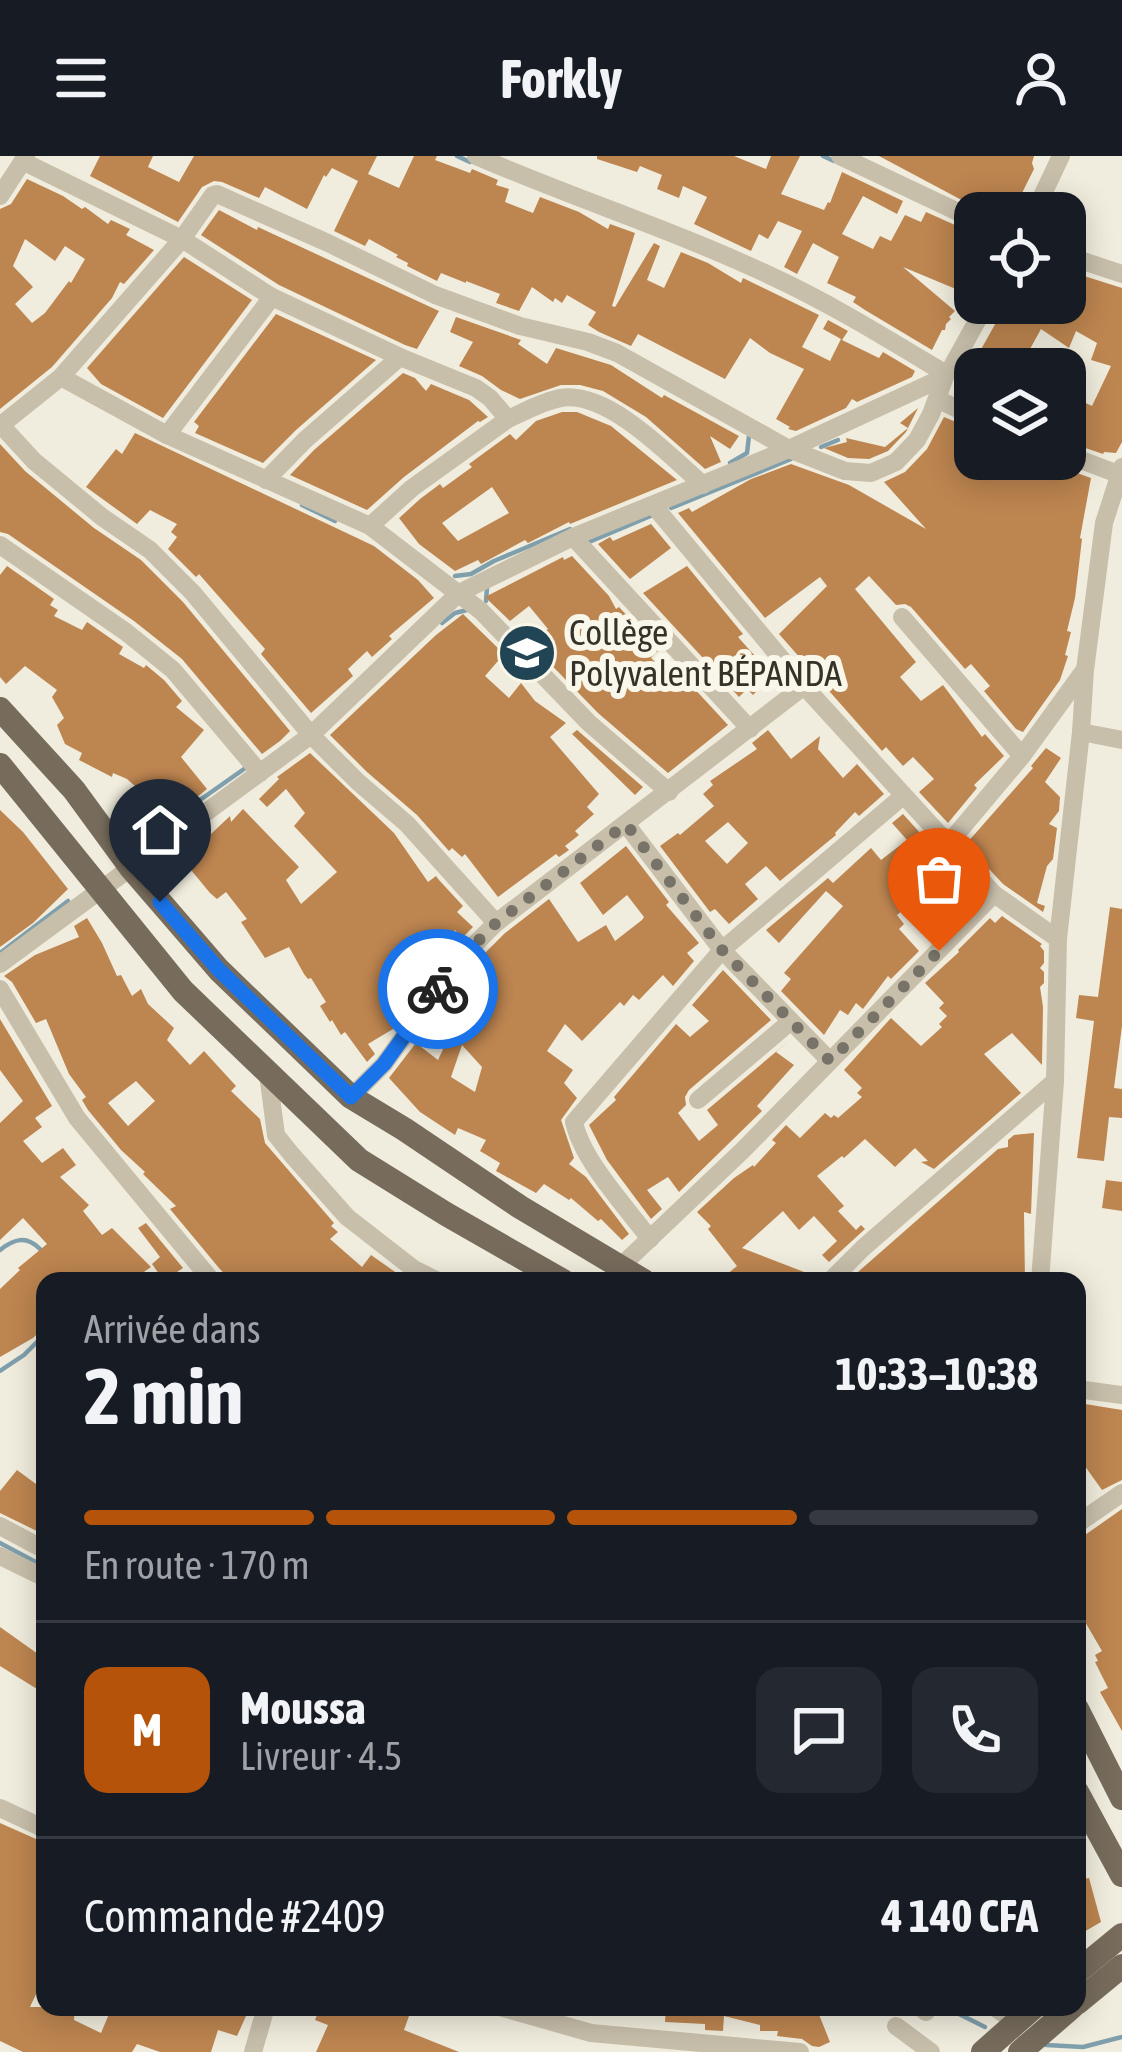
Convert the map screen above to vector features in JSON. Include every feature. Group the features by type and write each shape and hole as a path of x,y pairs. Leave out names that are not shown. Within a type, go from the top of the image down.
{"main road":[{"path":"0,709 74,790 131,868 219,970 351,1097 520,1208 630,1272"},
{"path":"0,765 183,992 359,1160 547,1272"},
{"path":"1086,1727 1122,1798"},
{"path":"1086,1809 1122,1875"},
{"path":"1086,1965 1122,1935"},
{"path":"1086,1995 1122,1966"},
{"path":"982,2052 1023,2016"},
{"path":"1020,2052 1061,2016"}],"street":[{"path":"476,156 772,276 946,374"},
{"path":"840,156 954,210"},
{"path":"1044,192 1061,156"},
{"path":"0,196 25,159 182,239 272,298 476,388 508,419"},
{"path":"496,923 407,824 311,735 194,592 150,550 34,461 2,429 2,422 61,377 182,239 213,195 220,194 435,296 616,353 789,449 845,471 871,472 896,462 917,440 975,324"},
{"path":"1086,261 1118,270"},
{"path":"167,435 272,298"},
{"path":"266,480 400,356"},
{"path":"0,964 311,735 459,593 573,537 789,449 946,374"},
{"path":"61,377 167,435 370,526 481,611 589,723 669,792"},
{"path":"370,526 412,488 508,419 560,398 578,398 629,422 703,485"},
{"path":"937,399 954,407"},
{"path":"1041,1272 1055,1081 1058,939 1096,571 1120,470 1086,460"},
{"path":"654,506 804,686 994,894 1058,939"},
{"path":"573,537 751,729"},
{"path":"0,545 173,670 260,773"},
{"path":"902,616 1022,756"},
{"path":"949,842 1022,756 1085,670"},
{"path":"351,1097 384,1064 461,958 496,923 804,686"},
{"path":"1081,732 1122,740"},
{"path":"650,1239 585,1148 574,1122 722,950 903,796"},
{"path":"626,824 722,950 830,1061"},
{"path":"621,1266 742,1151 994,894"},
{"path":"0,989 77,1118 205,1272"},
{"path":"698,1100 790,1022"},
{"path":"268,1074 276,1135 346,1217 420,1272"},
{"path":"839,1272 1055,1081"},
{"path":"1086,1390 1122,1395"},
{"path":"1086,1518 1122,1493"},
{"path":"0,1526 36,1545"},
{"path":"0,1556 36,1574"},
{"path":"0,1808 36,1825"},
{"path":"253,2052 263,2016"},
{"path":"532,2016 591,2033 800,2052"},
{"path":"896,2026 931,2052"}],"building":[{"path":"100,156 153,156 148,167 179,182 194,156 377,156 368,174 399,188 414,156 437,156 435,160 498,180 496,185 509,189 505,202 533,213 540,197 608,229 610,224 635,233 612,306 654,243 660,246 647,280 664,288 681,252 819,315 802,347 830,361 841,339 823,329 828,320 848,331 842,340 879,358 883,352 915,371 912,377 857,402 852,399 846,408 796,431 788,429 776,419 804,369 750,338 725,379 638,334 631,346 599,332 588,325 596,312 567,295 562,303 555,298 553,302 532,287 519,311 496,303 500,294 466,281 441,273 437,281 369,239 365,246 334,231 358,181 332,168 307,209 265,187 259,198 214,181 202,187 178,222 90,176"},
{"path":"734,156 766,169 771,156 800,156 781,194 824,210 842,172 903,201 897,214 863,196 842,234 873,249 880,236 891,241 905,215 921,222 926,212 954,225 954,288 903,267 954,310 951,319 932,350 853,302 856,297 827,283 839,257 813,243 797,274 784,267 802,231 778,221 768,239 759,234 751,251 694,224 707,197 683,186 679,198 657,189 662,175 597,159"},
{"path":"879,156 1034,156 1034,169 1022,192 954,192 954,196"},
{"path":"27,179 85,207 108,224 111,220 130,229 126,235 154,250 124,284 120,282 112,298 52,367 0,409 0,209 11,204","holes":["25,239 55,261 65,246 85,259 71,283 32,323 15,304 33,287 13,266"]},
{"path":"219,210 439,311 417,349 405,345 279,285 201,235"},
{"path":"184,257 252,300 163,418 101,384 87,368"},
{"path":"1086,277 1122,288 1122,442 1116,453 1086,448 1086,403 1092,406 1111,366 1091,360 1097,343 1076,331 1069,348 1041,329 1031,348 982,348 995,324 1086,324"},
{"path":"276,314 376,360 263,463 195,433 199,426 194,422"},
{"path":"456,317 521,340 518,344 547,364 556,348 611,365 662,398 739,436 730,449 710,436 721,462 705,469 646,417 603,391 561,385 520,399 459,366 473,342 450,332"},
{"path":"403,373 426,391 431,384 469,400 488,417 404,477 367,510 290,475 314,450"},
{"path":"918,408 908,428 900,423"},
{"path":"562,412 577,412 611,426 677,480 455,571 419,544 399,518 510,434 516,440 536,421","holes":["492,487 509,513 458,541 442,523"]},
{"path":"944,417 954,421 954,480 1091,478 1067,631 1071,632 1068,656 1060,680 1023,732 984,691 990,686 971,664 965,669 911,607 896,605 869,576 855,589 916,662 900,677 921,701 943,685 982,737 985,734 1004,756 974,785 977,788 948,823 919,792 934,779 913,757 903,766 886,747 882,751 779,634 827,586 820,577 765,618 678,513 689,508 692,512 751,479 791,464 849,485 926,529 884,482 905,472 927,449"},
{"path":"908,428 888,451 869,459 848,458 824,448 847,442 846,438 885,447"},
{"path":"135,433 374,546 434,598 372,657 367,651 348,669 353,676 311,713 261,654 265,649 199,574 196,577 168,549 177,537 171,532 177,524 150,510 137,524 86,487 116,449 122,454"},
{"path":"0,444 94,528 141,560 183,602 290,731 280,741 262,754 182,659 134,621 0,532"},
{"path":"651,524 671,548 630,579 598,544"},
{"path":"572,556 616,609 659,650 651,658 672,678 678,671 728,725 668,773 598,713 531,644 548,629 529,606 510,621 485,597"},
{"path":"7,566 54,599 50,605 58,610 54,616 82,630 87,622 123,647 119,654 146,665 164,680 182,701 176,707 204,730 181,757 207,789 192,801 187,794 176,799 150,826 140,817 152,804 146,796 127,779 113,773 112,777 79,760 82,753 65,744 57,725 64,718 52,697 57,690 25,666 6,684 0,677 0,575"},
{"path":"687,566 772,675 753,695 747,689 739,697 643,593"},
{"path":"463,614 504,654 485,676 509,698 521,683 535,701 566,723 550,737 599,794 587,807 594,814 565,846 569,850 559,857 556,854 498,897 465,854 449,851 330,735"},
{"path":"577,730 643,787 635,795 572,734"},
{"path":"768,730 791,759 820,736 818,749 843,778 857,764 884,794 859,816 855,812 836,835 780,881 766,866 745,884 758,899 729,924 715,909 710,912 660,846 714,806 703,794 713,785 710,781 757,749 752,743","holes":["728,822 748,843 727,864 705,841"]},
{"path":"1046,748 1061,758 1045,782 1060,797 1059,811 1049,824 1057,828 1053,859 1037,903 1045,906 1043,912 1003,884 966,844"},
{"path":"310,753 394,833 428,882 436,876 463,906 457,912 473,927 462,938 455,930 435,955 442,961 393,1029 368,1044 375,1054 367,1062 345,1032 341,1035 330,1022 320,1006 326,1002 289,947 265,958 241,922 247,919 226,892 217,899 177,853 188,844 193,851 243,809 299,867 286,880 301,904 337,872 294,826 305,813 286,789 267,807 259,799 277,777"},
{"path":"0,810 68,889 0,947"},
{"path":"903,814 975,894 947,922 922,885 898,903 903,910 897,915 904,924 899,929 919,951 891,979 888,976 863,1009 856,1003 848,1015 840,1010 824,1035 781,991 791,979 784,973 843,906 826,891 779,943 766,930 828,878 833,883 871,848 881,860 907,840 892,823"},
{"path":"626,846 699,943 687,953 694,961 673,986 663,975 639,1000 633,995 624,1006 620,1002 582,1041 565,1024 547,1051 573,1070 564,1083 577,1098 561,1120 574,1158 569,1164 586,1177 629,1234 622,1240 571,1198 544,1184 536,1193 496,1171 500,1163 480,1151 486,1140 458,1128 455,1135 420,1112 389,1078 416,1043 438,1060 453,1028 448,1021 459,1008 448,998 458,985 478,1000 494,983 484,966 492,962 485,953 549,899 578,942 606,925 615,941 644,917 627,895 603,915 580,883","holes":["462,1045 482,1067 475,1092 451,1077"]},
{"path":"1110,907 1122,909 1122,1026 1114,1088 1122,1089 1122,1118 1109,1117 1104,1161 1077,1158 1094,1021 1076,1018 1079,995 1098,997"},
{"path":"1002,916 1042,944 1044,951 1040,968 1044,972 1040,987 1042,1065 1012,1033 984,1054 1021,1093 934,1169 921,1162 928,1161 915,1148 895,1167 865,1139 817,1176 844,1206 838,1211 856,1230 861,1225 865,1229 829,1262 822,1255 837,1241 814,1216 799,1230 783,1211 742,1248 804,1272 730,1272 737,1266 697,1212 734,1178 754,1167 786,1125 800,1138 825,1113 838,1118 862,1097 857,1093 862,1088 844,1070 891,1018 921,1046 942,1027 939,1024 947,1016 939,1008 944,1003 925,983 990,918 995,923"},
{"path":"87,918 132,996 141,989 148,1004 174,1028 167,1040 190,1065 204,1051 236,1086 231,1091 260,1119 265,1143 334,1223 331,1226 338,1232 330,1239 362,1267 371,1255 395,1272 223,1272 170,1209 176,1206 88,1110 82,1100 86,1097 69,1074 46,1019 36,1023 4,976 35,955 79,937 74,926","holes":["136,1081 155,1101 128,1126 108,1103"]},
{"path":"723,970 771,1020 689,1090 686,1105 678,1113 699,1141 718,1125 707,1110 790,1040 776,1052 794,1065 757,1106 762,1111 679,1192 668,1177 647,1190 662,1209 651,1219 607,1160 589,1125 616,1100 676,1024 690,1037 709,1021 692,1005"},
{"path":"0,1019 52,1106 35,1118 42,1127 23,1141 42,1163 63,1148 76,1165 60,1177 89,1205 83,1211 102,1235 112,1228 151,1267 144,1272 36,1272 36,1335 0,1357 0,1289 47,1244 23,1218 0,1240 0,1123 23,1101 0,1070"},
{"path":"1034,1133 1031,1214 1024,1212 1025,1272 858,1272 998,1149 1008,1147 1014,1135"},
{"path":"1106,1180 1122,1182 1122,1211 1102,1208"},
{"path":"146,1223 183,1268 158,1272 152,1264 160,1257 138,1228"},
{"path":"1086,1404 1122,1410 1122,1480 1102,1490 1086,1468"},
{"path":"17,1470 36,1484 36,1531 0,1513 0,1491"},
{"path":"1122,1509 1122,1731 1100,1692 1108,1688 1095,1662 1095,1655 1102,1651 1086,1623 1086,1534"},
{"path":"0,1627 36,1653 36,1688 0,1666"},
{"path":"0,1823 36,1839 36,1994 30,2007 36,2007 36,2016 74,2016 101,2033 108,2016 246,2016 237,2036 218,2030 211,2052 160,2052 137,2044 132,2052 23,2052 0,2041"},
{"path":"1086,1878 1101,1922 1086,1931"},
{"path":"317,2016 409,2016 404,2030 459,2052 316,2052 328,2025 315,2020"},
{"path":"665,2016 724,2016 723,2031 705,2030 705,2024 665,2022"},
{"path":"724,2016 820,2016 830,2042 812,2046 802,2039 777,2036 778,2031 760,2031 760,2025"}],"waterway":[{"path":"457,156 470,162"},
{"path":"823,156 834,161"},
{"path":"730,463 747,453 749,436"},
{"path":"821,447 838,440"},
{"path":"671,508 791,459"},
{"path":"302,505 335,521"},
{"path":"589,542 653,515"},
{"path":"455,576 471,574 570,529"},
{"path":"486,601 487,588"},
{"path":"442,623 467,610"},
{"path":"200,800 244,769"},
{"path":"166,824 193,804"},
{"path":"0,953 68,901"},
{"path":"0,1250 20,1240 40,1249"},
{"path":"0,1371 36,1343"},
{"path":"0,1543 36,1562"},
{"path":"963,2016 985,2027"},
{"path":"1046,2045 1083,2047 1122,2037"}],"way so far":[{"path":"438,989 496,923 626,824 722,950 830,1061 939,951"}],"place":[{"name":"Collège Polyvalent BÉPANDA","path":"527,653"}],"route":[{"path":"160,902 219,970 351,1097 384,1064 438,989"}]}
